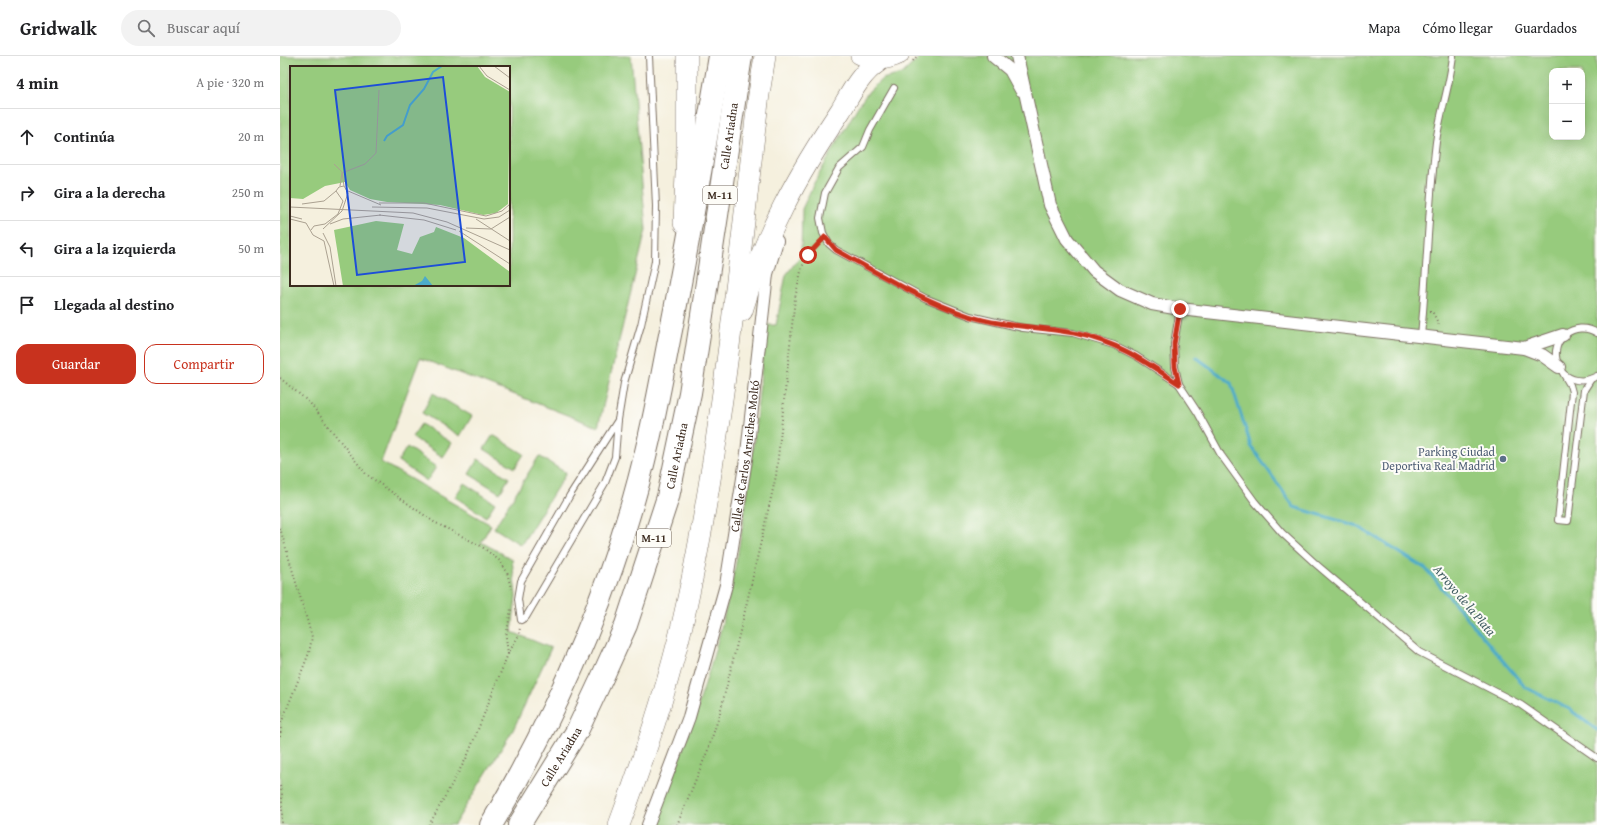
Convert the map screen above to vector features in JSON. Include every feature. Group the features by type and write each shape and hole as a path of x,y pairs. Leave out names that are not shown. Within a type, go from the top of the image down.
{"highway":[{"path":"682,276 687,149 687,56"},
{"name":"Calle Ariadna","path":"488,825 496,816 552,715 585,638 610,574 646,454 682,276 720,56"},
{"name":"Calle Ariadna","path":"519,825 577,731 626,625 668,497 690,393 741,56"},
{"path":"619,825 644,754 671,666 687,604 702,524 723,381 758,94 765,56"},
{"path":"723,381 749,288 762,249 787,196 813,151 865,73 878,62"},
{"path":"535,825 565,767 577,731"}],"street":[{"path":"858,56 866,60 878,62 901,56"},
{"path":"993,56 1004,60 1015,77 1026,99"},
{"path":"1017,56 1022,70 1026,99 1050,205 1067,239 1094,270 1120,290 1152,304 1180,309 1524,348 1542,356 1561,370"},
{"path":"1022,70 1024,56"},
{"name":"Calle de Carlos Arniches Moltó","path":"648,825 689,717 726,585 747,453 766,281 775,245 818,150 851,94"},
{"path":"1524,348 1563,335"}],"lane":[{"path":"618,420 570,495 521,581 518,599 520,620 526,617 605,483 615,457 618,420 624,384 655,261 656,206 649,56"},
{"path":"1421,336 1429,210 1436,141 1450,82 1453,56"},
{"path":"894,88 870,130 863,147 839,168 825,193 820,218 825,237 836,250 925,298 970,316 1023,328 1073,333 1114,345 1136,356 1179,384"},
{"path":"1180,309 1174,344 1175,367 1179,384 1198,413 1221,455 1255,502 1282,533 1317,565 1419,652 1521,705 1597,758"},
{"path":"1594,378 1584,390 1568,521 1558,520 1572,392 1570,384 1556,359 1555,350 1563,335 1570,330 1587,328 1597,333"},
{"path":"1561,370 1576,380 1594,378"}],"path":[{"path":"677,825 708,750 720,713 776,476 795,298 802,267 808,255 825,237"},
{"path":"1423,311 1432,311 1434,319 1443,329"},
{"path":"280,378 310,403 366,474 434,522 481,546 500,561 507,572 512,595"},
{"path":"280,528 312,637 281,726 280,737"},
{"path":"508,654 506,637 511,602"},
{"path":"429,825 467,757 508,654 519,635 520,620"},
{"path":"280,786 283,807 282,825"}],"green space":[{"path":"280,56 631,56 646,230 598,427 420,358 381,462 491,525 481,542 512,559 516,596 512,632 551,648 513,730 454,825 280,825"},
{"path":"921,56 1597,56 1597,825 654,825 675,771 704,688 720,632 735,570 755,430 766,325 776,325 786,275 801,255 802,209 814,183 858,106 869,91 882,79 902,74"},
{"path":"433,393 472,416 460,436 422,413"},
{"path":"421,424 452,443 443,457 412,437"},
{"path":"493,435 524,454 515,468 484,449"},
{"path":"407,447 436,467 427,481 398,461"},
{"path":"539,456 566,473 521,545 494,528"},
{"path":"478,459 509,478 500,493 469,474"},
{"path":"464,483 495,503 486,517 455,497"}],"waterway":[{"name":"Arroyo de la Plata","path":"1196,357 1231,383 1251,446 1294,507 1357,526 1426,569 1525,687 1569,709 1597,730"}],"place":[{"name":"Parking Ciudad Deportiva Real Madrid","path":"1503,459"}],"route":[{"path":"808,255 825,237 829,244 836,250 884,278 925,298 970,316 1023,328 1073,333 1114,345 1136,356 1179,384 1175,367 1174,344 1180,309"}]}
